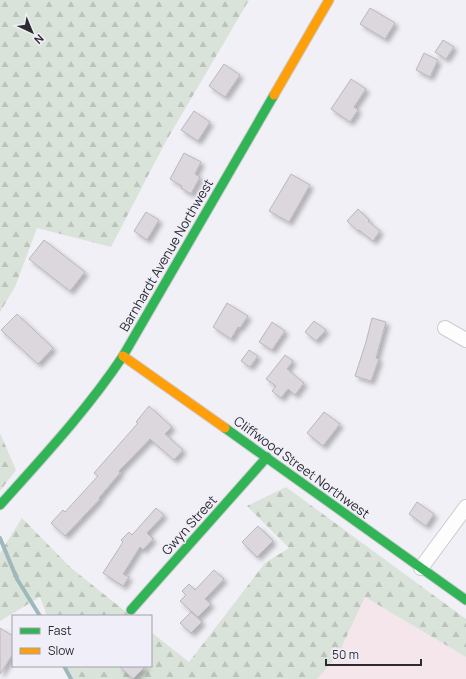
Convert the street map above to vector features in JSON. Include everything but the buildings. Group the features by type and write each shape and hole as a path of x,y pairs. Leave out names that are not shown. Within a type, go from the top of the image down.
{"street":[{"name":"Barnhardt Avenue Northwest","path":"0,505 69,428 111,374 123,356 329,0"},
{"path":"445,328 466,340"},
{"name":"Cliffwood Street Northwest","path":"123,356 466,600"},
{"name":"Gwyn Street","path":"131,610 267,457"},
{"path":"421,568 466,507"}],"shaded area":[{"path":"365,597 466,657 466,679 317,679 338,655"}],"green space":[{"path":"0,0 249,0 165,143 111,247 37,228 15,287 0,312"},
{"path":"0,433 16,470 0,491"},
{"path":"286,487 466,619 466,657 365,597 338,655 317,679 69,679 65,667 152,667 152,633 189,662 265,563 289,548 247,506"},
{"path":"22,518 70,567 130,615 47,615 40,597 0,621 0,553"}],"waterway":[{"path":"0,538 17,579 39,615"},
{"path":"65,667 71,679"}],"traffic: fast":[{"path":"0,505 80,414 123,356 274,95"},
{"path":"225,428 466,600"},
{"path":"131,610 267,457"}],"traffic: slow":[{"path":"274,95 329,0"},
{"path":"123,356 225,428"}]}
